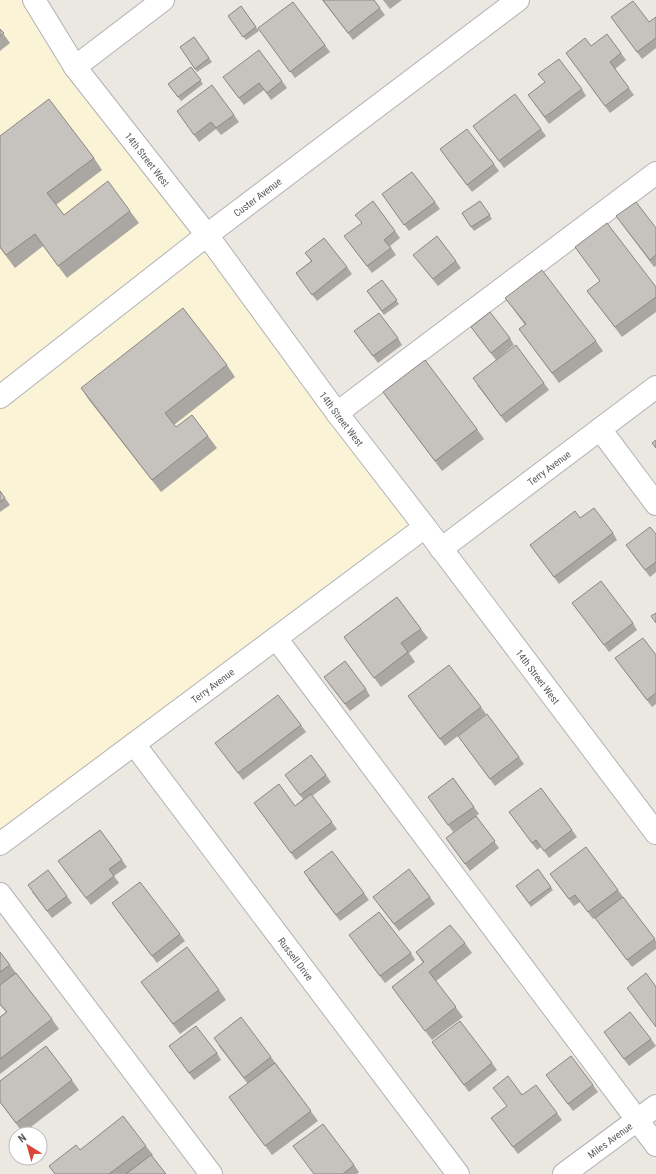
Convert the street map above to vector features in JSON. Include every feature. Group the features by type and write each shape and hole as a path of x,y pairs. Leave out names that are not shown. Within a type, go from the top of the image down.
{"street":[{"name":"14th Street West","path":"34,0 76,67 207,235 337,413 425,526 656,833"},
{"path":"76,67 163,0"},
{"name":"Custer Avenue","path":"0,397 207,235 518,0"},
{"path":"337,413 656,173"},
{"name":"Terry Avenue","path":"441,549 656,387"},
{"path":"600,429 656,504"},
{"name":"Terry Avenue","path":"0,844 425,526"},
{"path":"276,638 656,1145"},
{"name":"Russell Drive","path":"134,744 458,1174"},
{"path":"0,894 211,1174"},
{"name":"Miles Avenue","path":"564,1174 656,1106"}],"shaded area":[{"path":"0,0 34,0 425,527 0,844"}],"building":[{"path":"323,0 374,0 380,8 348,33"},
{"path":"633,1 649,22 656,17 656,38 637,52 611,17"},
{"path":"293,2 325,45 290,72 258,28"},
{"path":"241,6 256,27 243,37 228,16"},
{"path":"0,29 4,33 0,36"},
{"path":"607,34 621,53 610,62 629,88 605,106 566,53 585,38 591,46"},
{"path":"194,37 209,58 195,69 180,47"},
{"path":"259,50 282,81 267,93 259,83 239,98 223,77"},
{"path":"559,59 582,89 545,117 528,95 545,82 538,74"},
{"path":"191,67 201,80 178,97 168,84"},
{"path":"212,85 234,115 216,128 211,122 194,135 177,111"},
{"path":"515,94 541,129 499,161 473,126"},
{"path":"49,99 94,158 47,193 64,215 108,181 130,211 58,266 35,234 6,255 0,247 0,136"},
{"path":"467,129 494,164 467,185 440,149"},
{"path":"412,172 435,202 404,225 382,194"},
{"path":"373,201 395,231 384,240 391,248 367,266 344,236 362,223 355,215"},
{"path":"480,201 490,215 471,227 462,213"},
{"path":"636,202 656,228 656,255 650,260 616,216"},
{"path":"607,223 656,287 656,297 615,327 587,291 600,281 575,247"},
{"path":"437,236 456,261 433,279 413,255"},
{"path":"324,238 347,267 312,295 296,273 312,261 305,253"},
{"path":"542,270 596,341 552,373 519,329 526,324 505,298"},
{"path":"382,280 397,300 382,311 367,291"},
{"path":"183,308 227,365 165,413 176,427 192,415 208,436 152,480 81,388"},
{"path":"490,312 510,338 491,353 471,327"},
{"path":"379,313 398,338 373,356 354,331"},
{"path":"516,345 544,383 501,416 473,378"},
{"path":"425,360 477,429 435,461 383,392"},
{"path":"656,440 656,448 652,443"},
{"path":"0,491 5,498 0,502"},
{"path":"594,508 613,533 554,577 530,545 575,511 580,518"},
{"path":"650,527 656,534 656,562 645,570 626,545"},
{"path":"601,581 633,623 604,645 572,603"},
{"path":"397,597 421,629 401,643 408,652 374,678 344,637"},
{"path":"656,613 656,623 651,616"},
{"path":"643,638 656,655 656,693 647,700 615,658"},
{"path":"345,661 366,689 345,704 324,677"},
{"path":"449,665 481,707 440,739 408,696"},
{"path":"278,695 301,725 238,773 215,743"},
{"path":"487,714 519,757 490,779 458,736"},
{"path":"311,755 326,775 300,795 285,775"},
{"path":"453,778 474,807 448,825 428,797"},
{"path":"279,784 295,806 311,794 332,822 291,853 254,803"},
{"path":"541,788 572,830 544,851 536,840 532,843 509,812"},
{"path":"476,816 495,841 465,864 446,838"},
{"path":"100,830 122,860 109,869 114,876 86,898 58,861"},
{"path":"586,847 618,890 588,912 575,895 569,899 550,874"},
{"path":"332,851 364,893 336,915 304,872"},
{"path":"409,869 430,897 394,924 373,897"},
{"path":"538,869 551,887 529,903 516,886"},
{"path":"48,870 67,896 47,911 28,885"},
{"path":"140,882 180,934 152,956 112,903"},
{"path":"623,897 655,939 627,960 595,918"},
{"path":"379,912 411,953 380,976 349,935"},
{"path":"450,925 465,943 429,972 456,1007 425,1031 392,987 424,962 416,952"},
{"path":"187,947 219,990 173,1024 141,982"},
{"path":"0,952 10,965 0,972"},
{"path":"16,973 52,1019 0,1059 0,1017 7,1012 0,1004 0,985"},
{"path":"646,973 656,987 656,1027 627,988"},
{"path":"630,1012 651,1039 624,1059 604,1032"},
{"path":"241,1017 271,1057 244,1078 214,1038"},
{"path":"460,1021 492,1063 464,1085 432,1042"},
{"path":"196,1026 217,1053 189,1073 169,1046"},
{"path":"46,1046 72,1080 16,1123 0,1102 0,1081"},
{"path":"571,1056 593,1085 568,1104 546,1075"},
{"path":"275,1063 311,1111 265,1146 229,1097"},
{"path":"508,1076 522,1095 536,1085 557,1113 513,1147 491,1118 507,1106 493,1088"},
{"path":"123,1116 146,1146 109,1174 55,1174 49,1166 76,1145 80,1150"},
{"path":"323,1124 354,1165 343,1174 314,1174 293,1146"},
{"path":"151,1155 166,1174 126,1174"}]}
